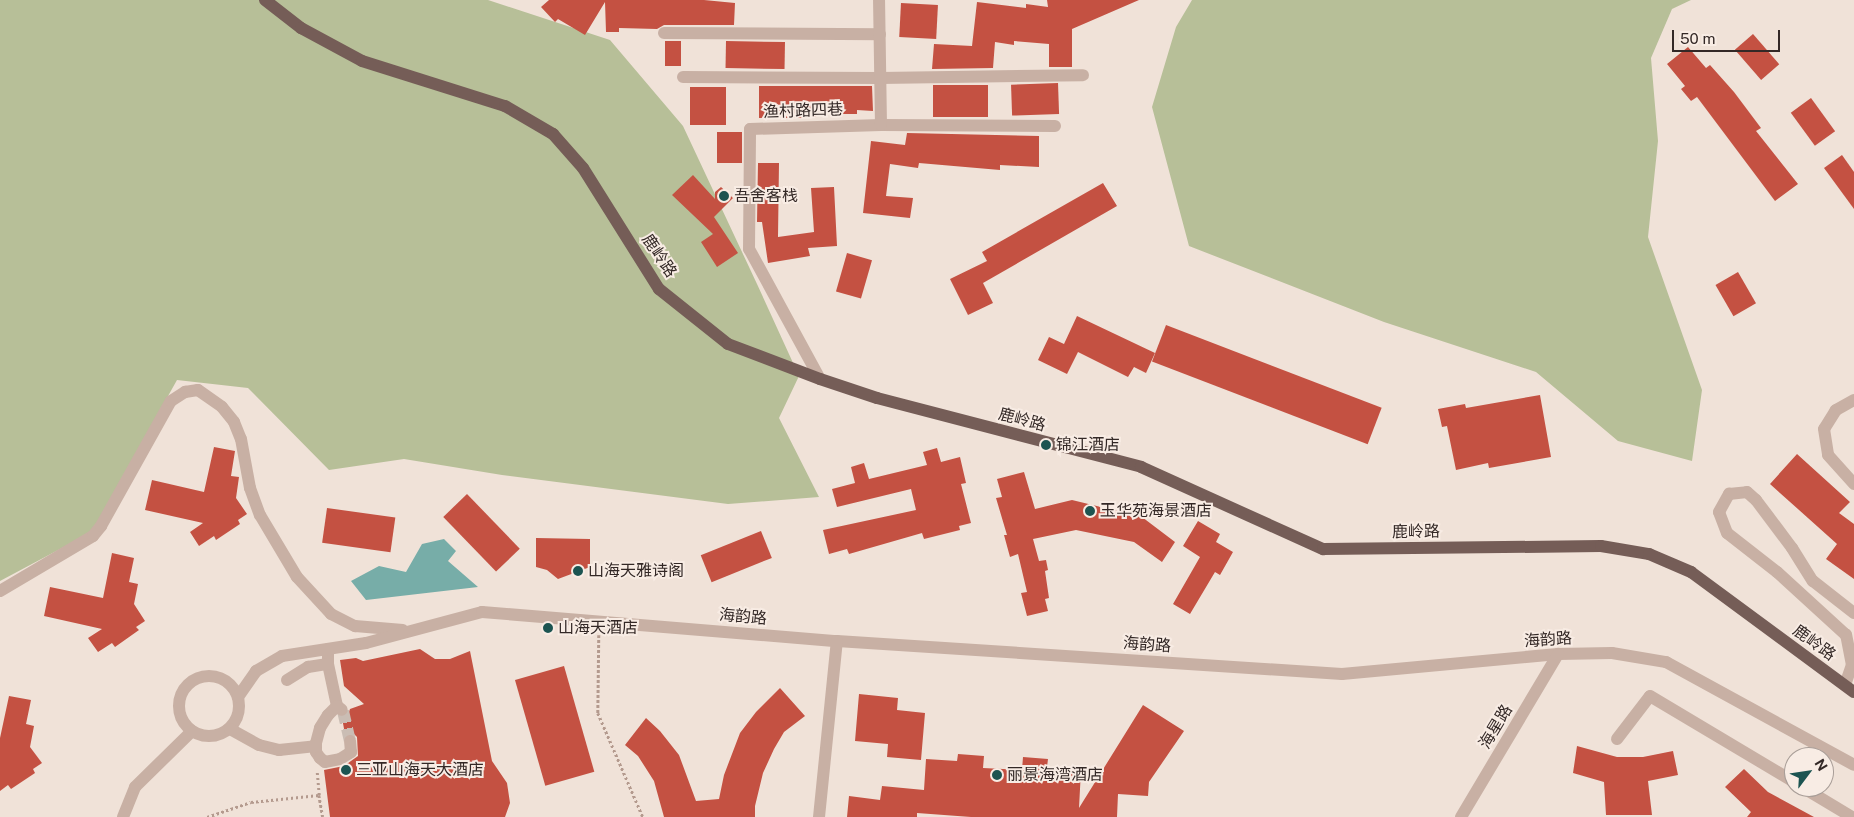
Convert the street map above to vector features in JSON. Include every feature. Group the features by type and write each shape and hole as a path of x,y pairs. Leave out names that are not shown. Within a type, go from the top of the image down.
{"main road":[{"name":"鹿岭路","path":"265,0 301,28 362,61 505,106 553,134 583,168 659,289 728,344 820,379 877,398 1140,467 1323,549 1601,546 1649,554 1691,572 1849,688"}],"street":[{"path":"879,0 881,125 1055,126"},
{"path":"664,33 880,34"},
{"path":"683,76 880,78 1084,75"},
{"name":"渔村路四巷","path":"820,379 749,249 750,129 881,125"},
{"path":"0,591 93,536 102,526 171,401 185,392 198,390 222,407 234,422 241,440 250,488 260,515 297,577 331,614 355,626 413,631"},
{"path":"1854,400 1836,410 1824,429 1828,455 1854,484"},
{"path":"1849,688 1852,665 1846,635 1777,572 1727,533 1719,512 1728,494 1747,492 1756,500 1792,548 1813,582 1854,613"},
{"name":"海韵路","path":"238,697 256,671 282,656 366,643 482,612 837,641 1342,674 1558,654 1612,653 1666,662 1854,765"},
{"path":"819,817 837,641"},
{"path":"328,648 328,664 340,708 324,720 317,735 316,746 320,758 325,762 347,756 351,752 350,741"},
{"name":"海星路","path":"1461,817 1558,654"},
{"path":"287,680 308,667 328,664"},
{"path":"202,676 221,678 230,684 238,697 239,711 236,721 230,729 221,734 201,736 185,724 179,705 186,687 193,680 202,676"},
{"path":"1617,739 1650,696 1784,776"},
{"path":"230,729 259,744 279,750 316,746"},
{"path":"123,817 135,787 192,731"},
{"path":"1819,797 1852,817"}],"path":[{"path":"599,622 598,713 643,817"},
{"path":"320,758 316,770 323,817"},
{"path":"206,817 251,802 319,795"}],"green space":[{"path":"0,0 488,0 610,40 683,126 757,284 799,376 779,418 819,497 728,504 502,475 404,459 329,470 248,388 177,380 92,532 0,581"},
{"path":"1192,0 1691,0 1672,9 1651,58 1658,141 1648,237 1702,390 1692,461 1618,441 1536,372 1384,322 1189,246 1152,107 1176,27"}],"water":[{"path":"444,539 456,551 448,561 478,587 366,600 351,581 379,566 406,572 422,544"}],"building":[{"path":"549,0 704,0 735,3 734,25 664,25 657,29 619,28 619,32 606,32 605,2 585,35 558,19 555,22 541,7"},
{"path":"1047,0 1139,0 1072,29 1072,67 1049,67 1049,44 1014,41 1014,45 995,42 993,68 932,69 934,44 972,46 977,2 1026,8 1026,4 1048,7"},
{"path":"901,3 938,5 936,39 899,37"},
{"path":"1753,34 1779,64 1761,80 1735,50"},
{"path":"665,41 681,41 681,66 665,66"},
{"path":"726,41 785,42 785,69 726,68"},
{"path":"1688,47 1706,68 1710,65 1734,92 1761,128 1756,131 1798,184 1775,201 1697,97 1691,101 1681,89 1685,86 1667,64"},
{"path":"1058,83 1059,114 1012,116 1011,85"},
{"path":"933,85 988,85 988,117 933,117"},
{"path":"759,86 872,86 873,111 857,110 857,114 816,114 816,118 759,118"},
{"path":"690,87 726,87 726,125 690,125"},
{"path":"1811,98 1835,131 1815,146 1791,113"},
{"path":"717,132 742,132 742,163 717,163"},
{"path":"907,133 1039,136 1039,167 1000,165 1000,170 919,163 918,168 890,164 886,196 913,198 910,218 863,213 871,141 905,145"},
{"path":"1842,155 1854,172 1854,209 1824,168"},
{"path":"758,163 779,163 778,237 814,232 811,188 834,187 837,246 808,248 810,256 768,263 762,222 757,222"},
{"path":"693,175 715,199 715,192 721,187 733,198 714,217 738,253 717,267 701,242 713,234 672,195"},
{"path":"1103,183 1117,206 983,283 993,303 968,315 950,279 987,261 982,252"},
{"path":"847,253 872,260 861,299 836,291"},
{"path":"1738,272 1756,303 1733,316 1715,285"},
{"path":"1077,316 1155,353 1146,373 1134,367 1128,377 1078,352 1067,374 1038,360 1049,337 1064,344"},
{"path":"1166,325 1382,408 1368,444 1152,361"},
{"path":"1540,395 1551,457 1489,468 1488,463 1456,470 1447,426 1442,427 1438,409 1465,404 1466,408"},
{"path":"214,447 235,451 231,476 239,477 236,498 247,514 238,520 240,524 216,540 214,536 199,546 190,532 203,523 145,510 152,480 204,492"},
{"path":"937,448 941,462 960,457 966,483 961,484 971,523 959,526 960,530 924,539 922,533 849,554 847,549 829,554 823,530 916,510 911,489 837,507 832,489 855,483 851,467 864,463 869,479 927,465 923,452"},
{"path":"1797,454 1850,502 1839,513 1854,524 1854,579 1826,559 1837,544 1770,484"},
{"path":"1024,472 1035,509 1072,500 1142,517 1175,542 1162,562 1134,542 1076,530 1033,539 1039,561 1046,560 1048,570 1045,571 1049,598 1045,599 1048,611 1027,616 1021,593 1027,592 1018,554 1010,557 1004,535 1007,535 996,498 1002,497 997,479"},
{"path":"467,494 520,549 496,572 443,517"},
{"path":"327,508 395,518 390,552 322,543"},
{"path":"1198,521 1220,534 1216,542 1233,552 1220,575 1215,572 1190,614 1173,604 1200,557 1183,546"},
{"path":"761,531 772,558 712,582 701,555"},
{"path":"536,538 590,539 590,567 558,579 547,570 536,567"},
{"path":"112,553 134,558 129,582 138,584 134,604 145,621 136,627 139,630 115,647 112,643 98,652 88,638 102,629 44,616 50,587 103,598"},
{"path":"420,649 435,659 450,659 470,651 492,761 507,783 510,803 505,817 330,817 324,770 344,766 358,756 357,737 353,733 345,734 342,718 348,715 350,709 364,704 344,686 340,660 356,658 363,661"},
{"path":"564,666 594,772 545,786 515,680"},
{"path":"780,688 805,716 784,732 774,749 763,773 755,806 755,817 664,817 654,781 638,756 625,745 646,718 660,731 679,755 696,801 719,799 724,775 740,733 756,712"},
{"path":"859,694 898,698 897,710 925,713 921,760 887,757 888,744 855,741"},
{"path":"9,696 31,700 26,724 34,726 30,747 42,763 33,769 35,773 11,789 8,785 0,791 0,738"},
{"path":"1143,705 1184,731 1149,782 1148,796 1118,794 1117,817 971,817 917,813 917,817 847,817 849,796 880,800 882,786 924,790 926,759 957,761 958,754 984,756 983,768 1022,770 1023,757 1048,759 1047,767 1081,770 1079,808"},
{"path":"1577,746 1617,757 1643,757 1673,751 1678,775 1648,781 1652,815 1606,815 1604,782 1573,773"},
{"path":"1744,769 1768,792 1814,817 1747,817 1751,812 1725,787"}],"tunnel":[{"path":"343,711 350,741"}],"place":[{"name":"吾舍客栈","path":"724,196"},
{"name":"锦江酒店","path":"1046,445"},
{"name":"玉华苑海景酒店","path":"1090,511"},
{"name":"山海天雅诗阁","path":"578,571"},
{"name":"山海天酒店","path":"548,628"},
{"name":"三亚山海天大酒店","path":"346,770"},
{"name":"丽景海湾酒店","path":"997,775"}]}
